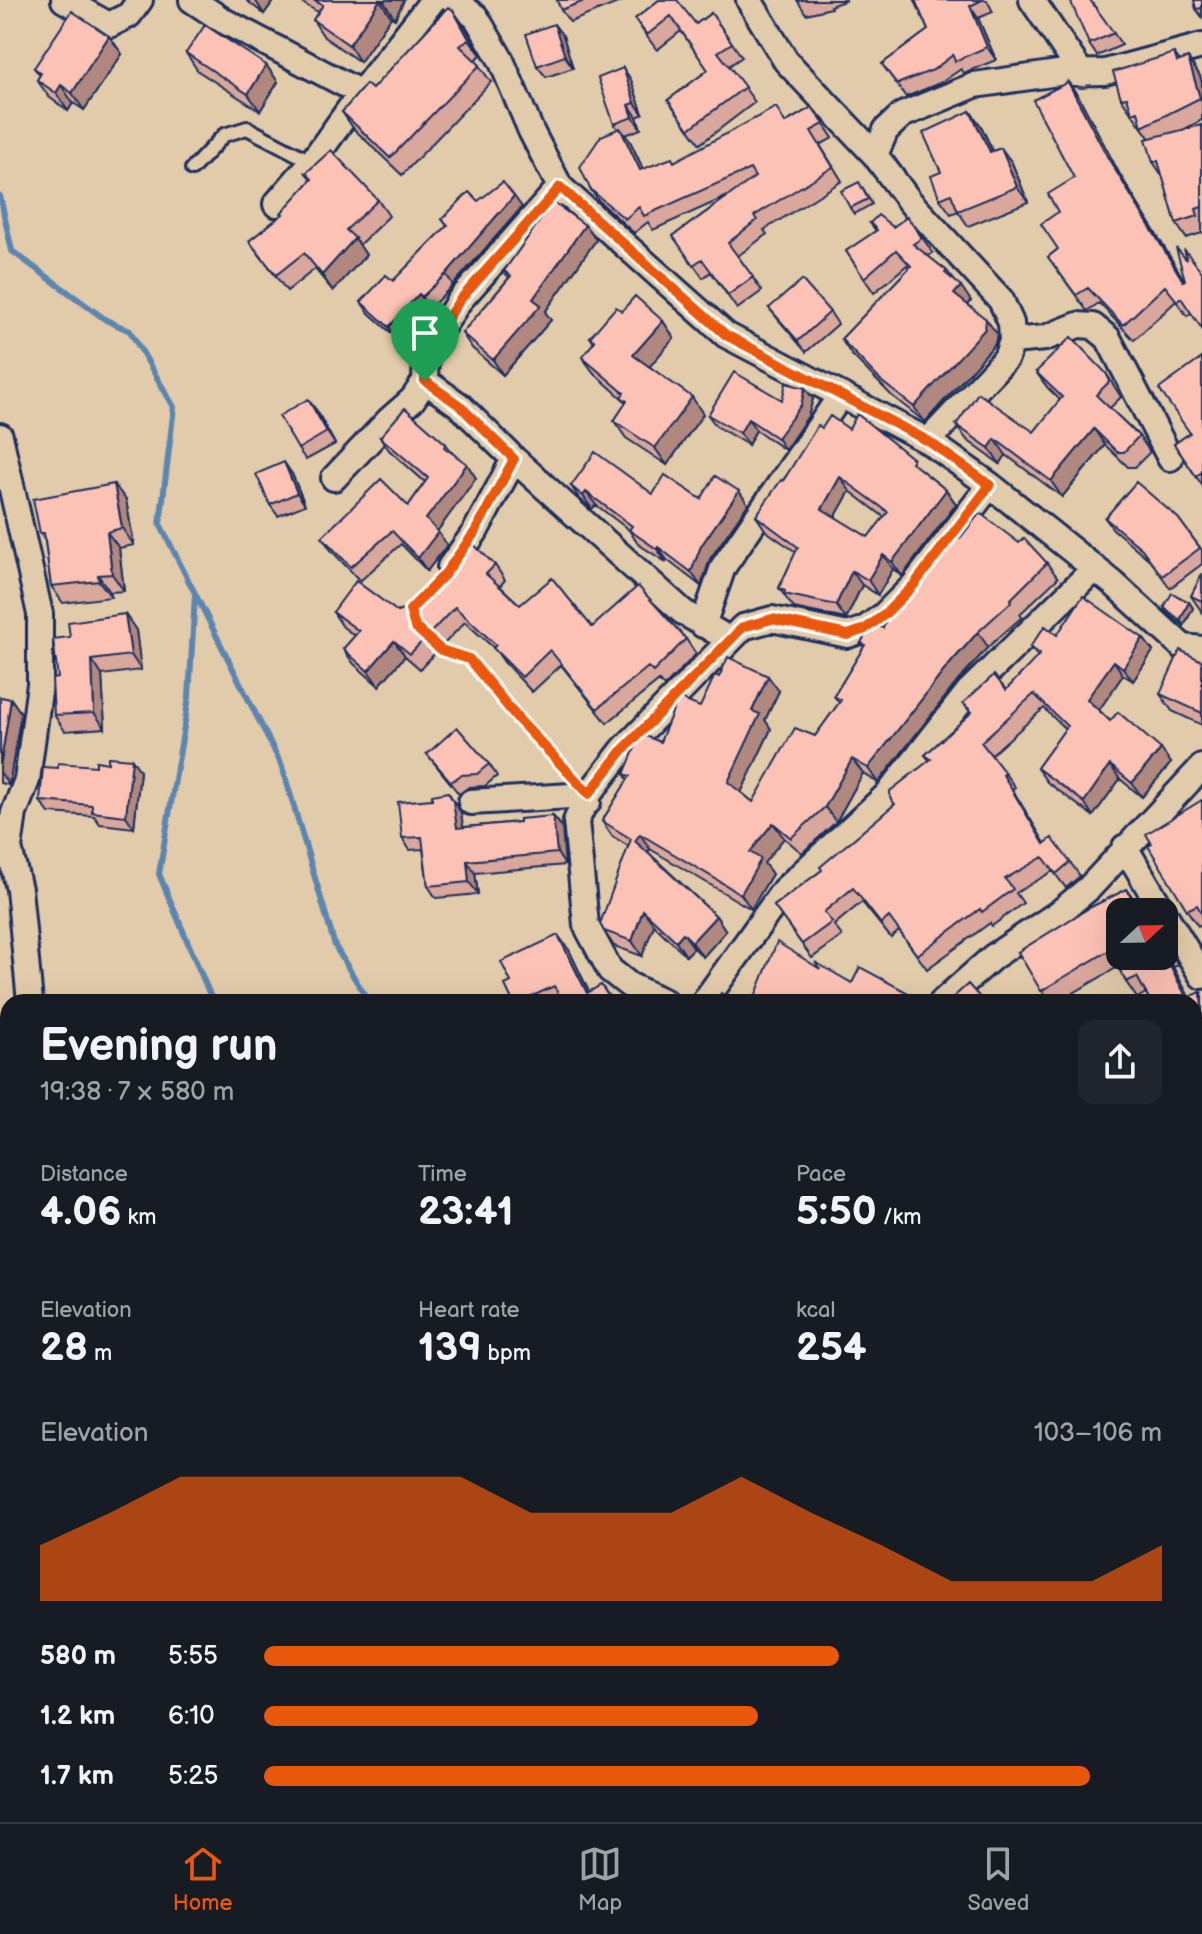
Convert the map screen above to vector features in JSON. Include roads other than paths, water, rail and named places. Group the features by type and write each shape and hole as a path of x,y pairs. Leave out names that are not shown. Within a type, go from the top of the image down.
{"street":[{"path":"64,0 109,25 129,15 140,0"},
{"path":"192,0 224,21 361,93"},
{"path":"276,204 312,162 433,0"},
{"path":"453,0 476,17 501,60 531,131 560,187 726,335 928,441 990,485 1095,568 1183,647 1202,649"},
{"path":"749,0 786,61 875,155 910,202 1001,300 1011,323 1012,341 1006,358 928,441"},
{"path":"1032,0 1082,74"},
{"path":"875,155 886,130 902,115 975,85 1058,73 1105,72 1202,46"},
{"path":"334,478 413,399 425,381 426,352 459,301 560,187"},
{"path":"1012,341 1045,338 1078,325 1093,326 1108,338 1170,458"},
{"path":"425,381 459,405 683,612 730,640"},
{"path":"703,625 723,567 841,395"},
{"path":"0,436 40,614 40,684 27,780 14,813 9,848 19,889 29,994"},
{"path":"436,583 475,532 514,459"},
{"path":"648,994 629,985 610,970 586,925 576,821 588,798 623,750 743,627 772,619 848,635 865,629 913,586 990,485"},
{"path":"710,994 784,890 889,793 969,691 1095,568"},
{"path":"951,994 993,957 1060,912 1089,888 1202,767"},
{"path":"471,802 571,796 588,798"},
{"path":"1125,847 1155,898"},
{"path":"1178,936 1202,976"}],"lane":[{"path":"192,169 224,135 247,128 312,162"}],"waterway":[{"path":"0,196 12,251 106,320 130,331 174,407 160,524 282,766 335,946 364,994"},
{"path":"195,595 189,697 159,874 210,994"}]}
